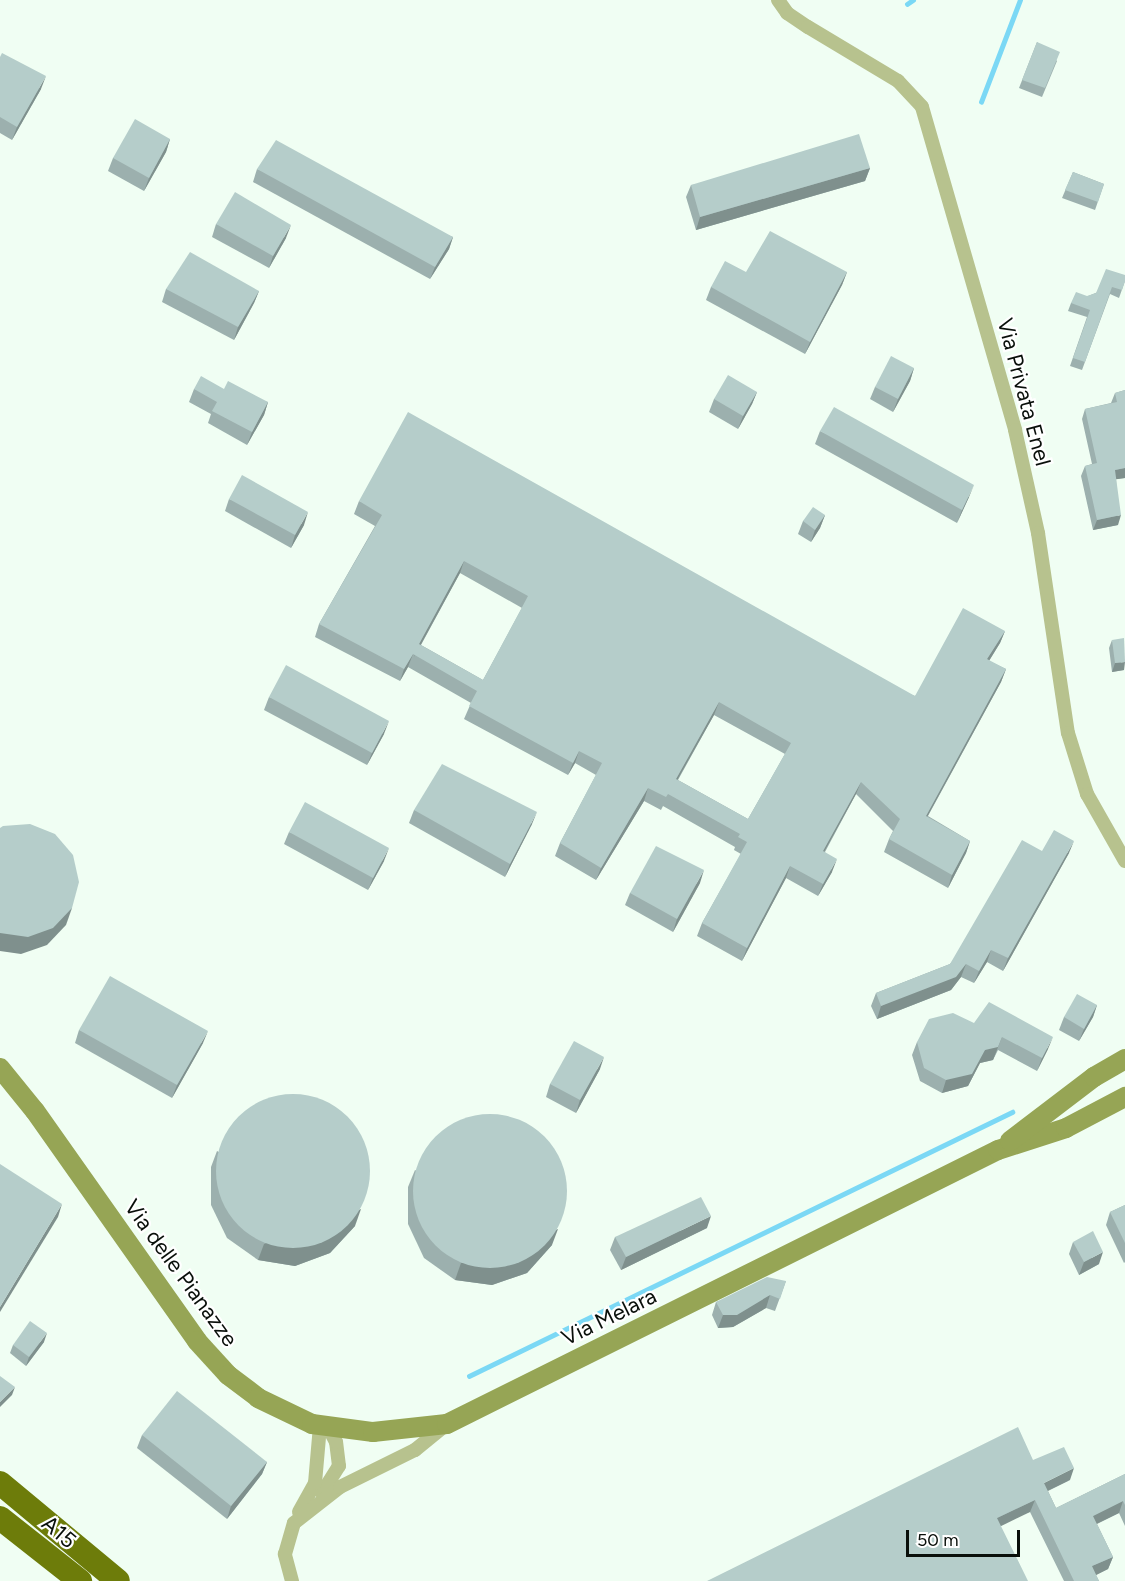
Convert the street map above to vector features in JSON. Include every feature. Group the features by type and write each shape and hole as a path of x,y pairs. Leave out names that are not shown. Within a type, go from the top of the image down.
{"highway":[{"name":"A15","path":"0,1483 118,1581"},
{"name":"A15","path":"0,1518 80,1581"}],"street":[{"name":"Via Privata Enel","path":"778,0 794,18 898,81 922,106 1015,430 1038,533 1068,733 1087,794 1125,861"},
{"path":"998,1150 1094,1077 1125,1059"},
{"name":"Via delle Pianazze","path":"0,1068 35,1111 196,1341 228,1375 258,1398 289,1415 324,1426 373,1432 447,1424"},
{"path":"998,1150 1066,1128 1125,1097"},
{"name":"Via Melara","path":"294,1523 313,1504 415,1450 447,1424 998,1150"},
{"path":"313,1504 339,1466 336,1442 324,1426"},
{"path":"292,1581 286,1542 315,1483 324,1426"},
{"path":"289,1567 297,1581"}],"building":[{"path":"1037,42 1060,52 1045,88 1022,80"},
{"path":"2,53 46,76 17,127 0,117 0,57"},
{"path":"135,119 170,139 149,178 113,158"},
{"path":"859,134 870,168 700,217 691,185"},
{"path":"276,140 453,237 435,267 257,169"},
{"path":"1073,172 1104,184 1098,202 1065,190"},
{"path":"235,192 291,225 273,256 216,224"},
{"path":"770,231 847,272 810,342 711,287 725,261 746,272"},
{"path":"190,252 259,291 238,327 166,289"},
{"path":"1106,269 1125,275 1125,281 1122,290 1112,287 1085,362 1073,358 1090,310 1071,303 1076,292 1087,296 1096,293"},
{"path":"891,356 914,368 898,399 875,387"},
{"path":"728,375 757,392 743,416 714,399"},
{"path":"201,376 224,389 228,381 268,402 252,432 212,411 217,402 194,389"},
{"path":"1125,390 1125,468 1115,470 1121,515 1097,520 1085,466 1097,463 1085,409 1117,402 1115,393"},
{"path":"834,407 974,485 962,510 820,431"},
{"path":"408,412 915,696 963,608 1005,631 987,659 1006,669 926,816 970,841 952,875 889,839 900,819 861,782 823,851 837,859 823,884 790,866 747,948 702,923 747,842 738,837 740,834 668,794 666,797 648,788 601,868 560,843 602,763 579,751 573,763 469,706 477,691 413,654 404,669 319,624 382,515 359,501","holes":["464,561 528,596 483,680 419,644","719,702 791,743 748,819 676,779"]},
{"path":"242,475 308,512 295,535 229,499"},
{"path":"813,507 825,515 815,530 803,521"},
{"path":"1124,638 1125,662 1115,663 1112,640"},
{"path":"286,665 389,721 372,753 269,697"},
{"path":"442,764 537,812 510,864 414,810"},
{"path":"305,802 389,848 373,878 289,832"},
{"path":"30,824 55,834 73,855 79,882 72,908 53,928 28,937 0,933 0,828"},
{"path":"1054,830 1074,841 1008,958 991,950 979,971 966,964 956,977 881,1006 876,993 950,964 1022,840 1042,851"},
{"path":"656,846 704,870 677,919 630,893"},
{"path":"110,976 208,1031 177,1085 79,1030"},
{"path":"1077,994 1097,1005 1084,1029 1064,1017"},
{"path":"989,1002 1053,1037 1042,1058 1002,1037 998,1047 985,1050 972,1074 946,1080 924,1068 917,1042 929,1019 953,1013 974,1023"},
{"path":"574,1041 604,1057 580,1100 550,1084"},
{"path":"293,1094 322,1100 336,1107 347,1117 357,1128 364,1142 370,1171 364,1200 357,1214 347,1225 336,1235 322,1242 293,1248 264,1242 250,1235 239,1225 229,1214 222,1200 216,1171 222,1142 229,1128 239,1117 250,1107 264,1100"},
{"path":"490,1114 519,1120 533,1127 544,1137 554,1148 561,1162 567,1191 561,1220 554,1234 544,1245 533,1255 519,1262 490,1268 461,1262 447,1255 436,1245 426,1234 419,1220 413,1191 419,1162 426,1148 436,1137 447,1127 461,1120"},
{"path":"0,1164 62,1204 0,1307"},
{"path":"701,1197 711,1216 626,1257 615,1237"},
{"path":"1125,1205 1125,1243 1110,1212"},
{"path":"1093,1231 1103,1252 1084,1262 1073,1242"},
{"path":"767,1277 786,1281 780,1299 770,1295 737,1315 723,1315 716,1302"},
{"path":"30,1321 47,1333 29,1357 13,1345"},
{"path":"0,1376 15,1387 0,1402"},
{"path":"177,1391 267,1462 231,1506 142,1435"},
{"path":"1018,1427 1033,1460 1064,1447 1074,1468 1044,1483 1056,1508 1125,1474 1125,1505 1123,1501 1093,1516 1113,1557 1092,1566 1099,1581 1074,1581 1035,1500 997,1518 1028,1581 707,1581"}],"waterway":[{"path":"907,4 913,0"},
{"path":"981,102 1020,0"},
{"path":"469,1376 1012,1112"}]}
